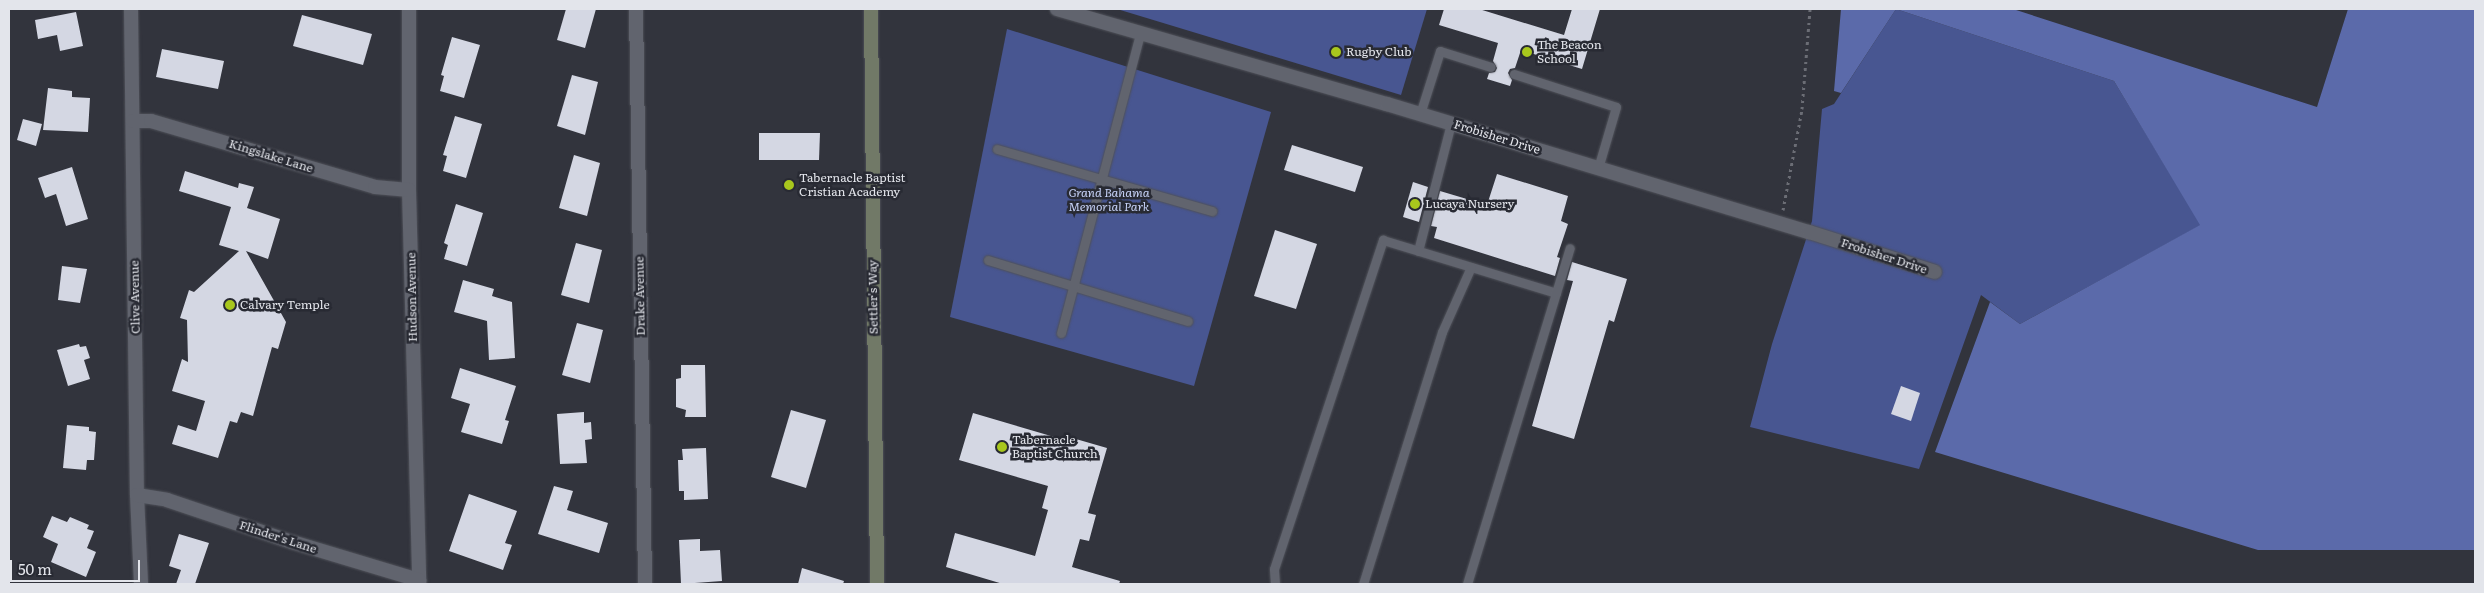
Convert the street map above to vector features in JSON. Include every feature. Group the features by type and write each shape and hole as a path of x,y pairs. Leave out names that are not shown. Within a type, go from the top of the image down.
{"main road":[{"name":"Settler's Way","path":"870,9 877,584"}],"street":[{"name":"Clive Avenue","path":"131,9 137,495 141,584"},
{"name":"Hudson Avenue","path":"409,9 409,190 419,582"},
{"name":"Drake Avenue","path":"636,9 645,584"},
{"name":"Frobisher Drive","path":"1057,9 1451,123 1935,272"},
{"name":"Kingslake Lane","path":"133,121 151,121 375,187 409,190"},
{"name":"Flinder's Lane","path":"137,495 167,500 419,582"}],"lane":[{"path":"1061,333 1140,33"},
{"path":"1420,114 1440,51 1491,67"},
{"path":"1514,74 1616,106 1598,168"},
{"path":"1418,251 1451,123"},
{"path":"997,149 1212,211"},
{"path":"1275,584 1274,570 1383,240 1556,294"},
{"path":"1467,584 1570,248"},
{"path":"988,260 1188,321"},
{"path":"1363,584 1442,332 1471,267"}],"path":[{"path":"1780,223 1802,108 1810,9"}],"green space":[{"name":"Rugby Club","path":"1117,9 1427,9 1401,95"},
{"path":"1896,9 2114,81 2201,225 2020,324 1981,295 1919,469 1750,427 1772,344 1812,221 1822,109 1834,104"},
{"name":"Grand Bahama Memorial Park","path":"1007,29 1271,112 1194,386 950,317"}],"shaded area":[{"path":"1841,9 1896,9 1841,93 1834,91"},
{"path":"1896,9 2013,9 2317,107 2348,9 2475,9 2475,550 2258,550 1935,452 1990,302 2020,324 2200,225 2114,81"}],"building":[{"path":"566,9 596,9 585,48 557,40"},
{"path":"1444,9 1479,9 1564,35 1572,9 1600,9 1582,69 1521,50 1515,68 1510,69 1508,73 1512,80 1510,86 1487,79 1489,73 1495,72 1497,68 1493,61 1498,43 1439,25"},
{"path":"76,12 83,46 60,51 57,35 38,39 35,20"},
{"path":"302,15 372,34 363,65 293,46"},
{"path":"452,37 480,45 464,98 440,91 444,76 441,75"},
{"path":"162,49 224,61 218,89 156,77"},
{"path":"572,75 598,82 585,135 557,126"},
{"path":"48,88 72,91 72,97 90,98 88,132 43,130"},
{"path":"455,116 482,124 466,178 443,171 447,156 443,155"},
{"path":"23,119 42,124 36,146 17,140"},
{"path":"759,133 820,133 819,160 759,160"},
{"path":"1292,145 1363,167 1355,192 1284,170"},
{"path":"574,155 600,163 587,216 559,208"},
{"path":"72,167 88,219 66,226 56,194 45,198 38,178"},
{"name":"Calvary Temple","path":"185,171 238,188 239,183 254,187 247,208 280,219 268,259 246,251 286,322 278,349 272,347 253,416 241,412 237,423 230,421 218,458 172,444 178,425 196,431 205,401 172,391 182,359 188,362 187,320 180,318 189,290 194,292 239,251 219,245 231,207 179,191"},
{"path":"1497,174 1568,196 1561,221 1568,224 1557,257 1560,258 1555,276 1434,238 1437,227 1431,226 1440,191 1487,205"},
{"path":"1413,182 1428,187 1419,222 1403,217"},
{"path":"456,204 483,213 467,266 444,259 448,245 444,243"},
{"path":"1275,230 1317,244 1296,309 1254,296"},
{"path":"576,243 602,250 589,303 561,295"},
{"path":"1572,262 1627,279 1614,322 1609,320 1574,439 1532,426 1573,281 1567,280"},
{"path":"62,266 87,269 80,303 58,300"},
{"path":"463,280 494,289 492,296 512,302 515,358 489,360 487,321 454,312"},
{"path":"577,323 603,330 590,383 562,375"},
{"path":"79,344 80,347 86,346 90,358 84,360 90,379 68,386 57,350"},
{"path":"681,365 705,365 706,417 685,417 686,410 676,407 676,379 681,378"},
{"path":"460,368 516,386 505,420 509,421 502,444 461,432 470,404 451,398"},
{"path":"1901,386 1920,393 1911,421 1891,414"},
{"path":"791,410 826,420 806,488 771,477"},
{"path":"584,412 584,423 591,422 592,439 585,440 587,463 560,464 557,414"},
{"path":"973,413 1068,441 1069,437 1107,448 1088,513 1096,515 1089,541 1080,539 1072,567 1120,581 1119,584 1003,584 946,567 955,533 1035,556 1048,510 1042,508 1048,486 959,460"},
{"path":"67,425 89,427 89,431 96,432 94,460 87,460 86,470 63,468"},
{"path":"706,448 708,499 684,500 684,491 679,491 678,460 683,460 682,449"},
{"path":"554,486 573,491 567,510 608,523 599,553 538,534"},
{"path":"469,494 517,511 505,543 512,545 503,570 449,551"},
{"path":"52,516 67,522 70,517 89,525 87,529 94,531 87,548 96,552 86,577 51,562 58,544 43,537"},
{"path":"179,534 209,543 195,584 176,584 181,570 169,566"},
{"path":"700,539 700,551 720,550 722,581 681,584 679,540"},
{"path":"802,568 844,581 843,584 798,584"}],"place":[{"name":"Rugby Club","path":"1336,52"},
{"name":"The Beacon School","path":"1527,52"},
{"name":"Tabernacle Baptist Cristian Academy","path":"789,185"},
{"name":"Lucaya Nursery","path":"1415,204"},
{"name":"Calvary Temple","path":"230,305"},
{"name":"Tabernacle Baptist Church","path":"1002,447"}]}
